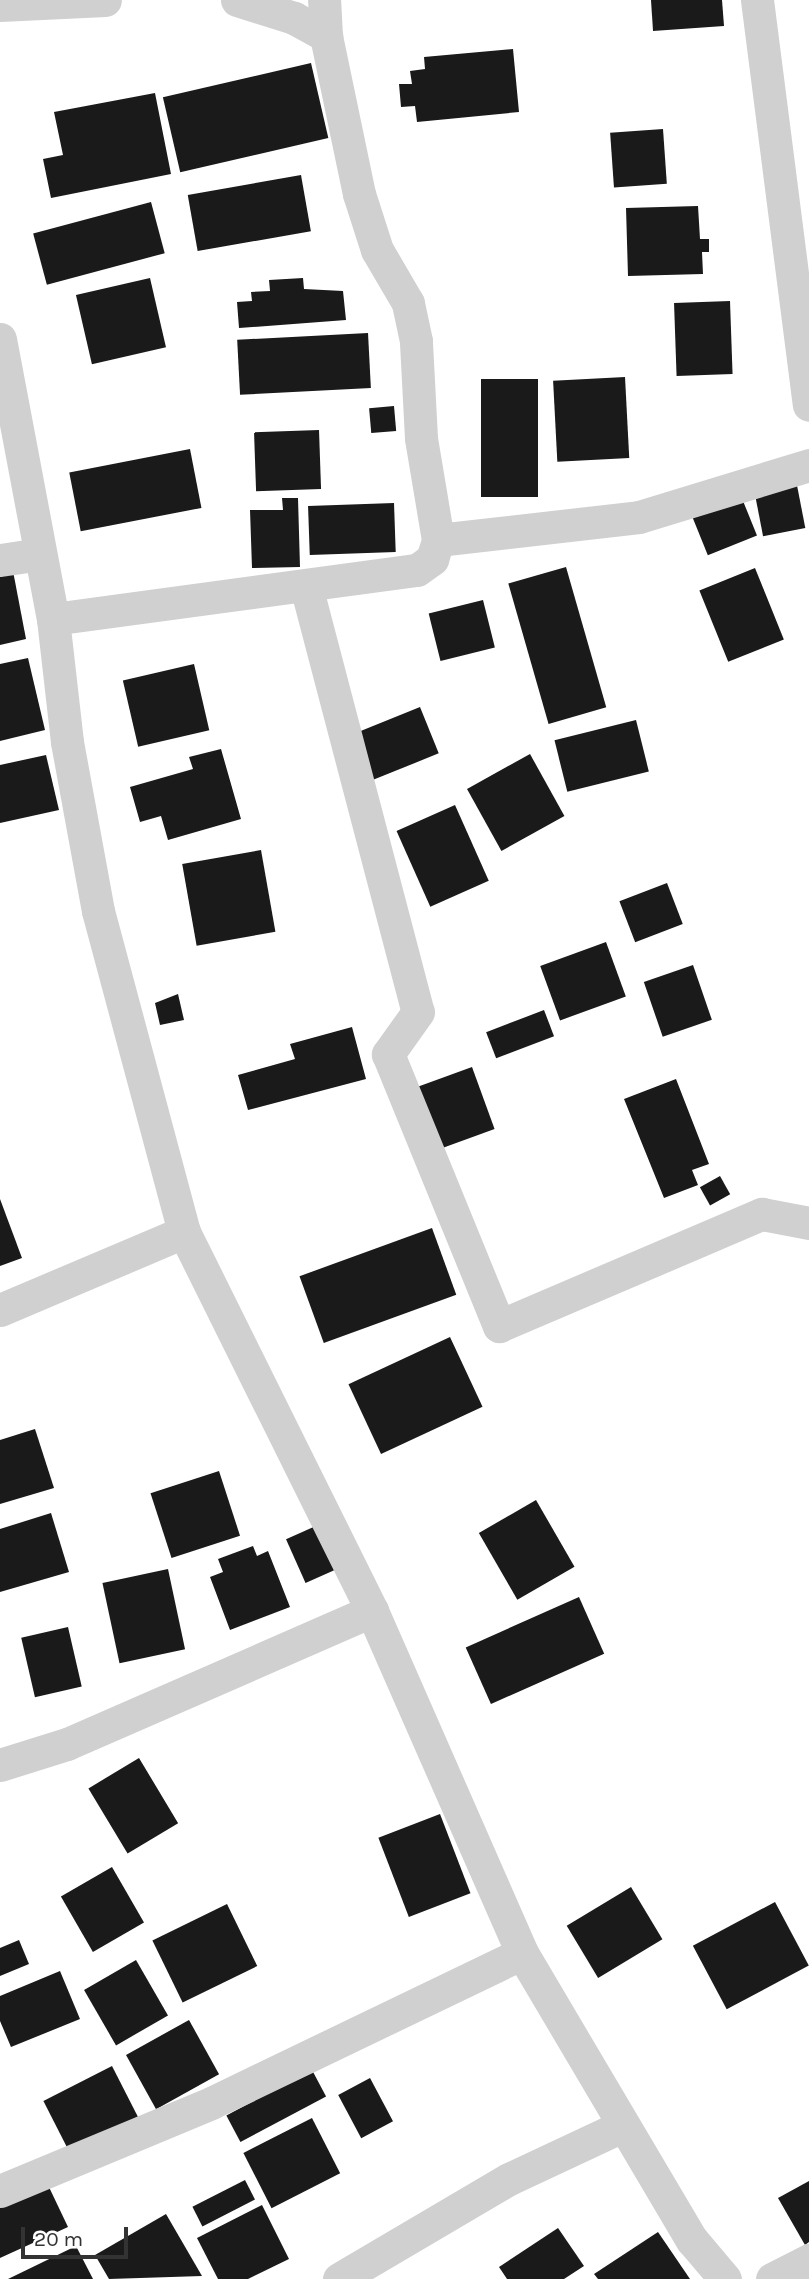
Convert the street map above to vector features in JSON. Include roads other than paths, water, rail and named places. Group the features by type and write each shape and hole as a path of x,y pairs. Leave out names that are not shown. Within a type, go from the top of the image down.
{"street":[{"path":"0,5 105,0"},
{"path":"237,0 294,18 326,36"},
{"path":"53,620 417,570 432,559 438,540 421,438 408,303 377,250 359,194 326,36 324,0"},
{"path":"757,0 796,191 809,405"},
{"path":"0,339 53,620 67,742 98,911 184,1232 372,1611 522,1953 622,2126 692,2240 724,2279"},
{"path":"438,540 639,517 809,465"},
{"path":"0,560 40,554"},
{"path":"306,586 418,1012 388,1054 499,1325 762,1214 809,1223"},
{"path":"0,1310 184,1232"},
{"path":"0,1765 67,1744 372,1611"},
{"path":"0,2191 211,2103 522,1953"},
{"path":"340,2279 509,2179 622,2126"},
{"path":"772,2279 809,2260"}]}
